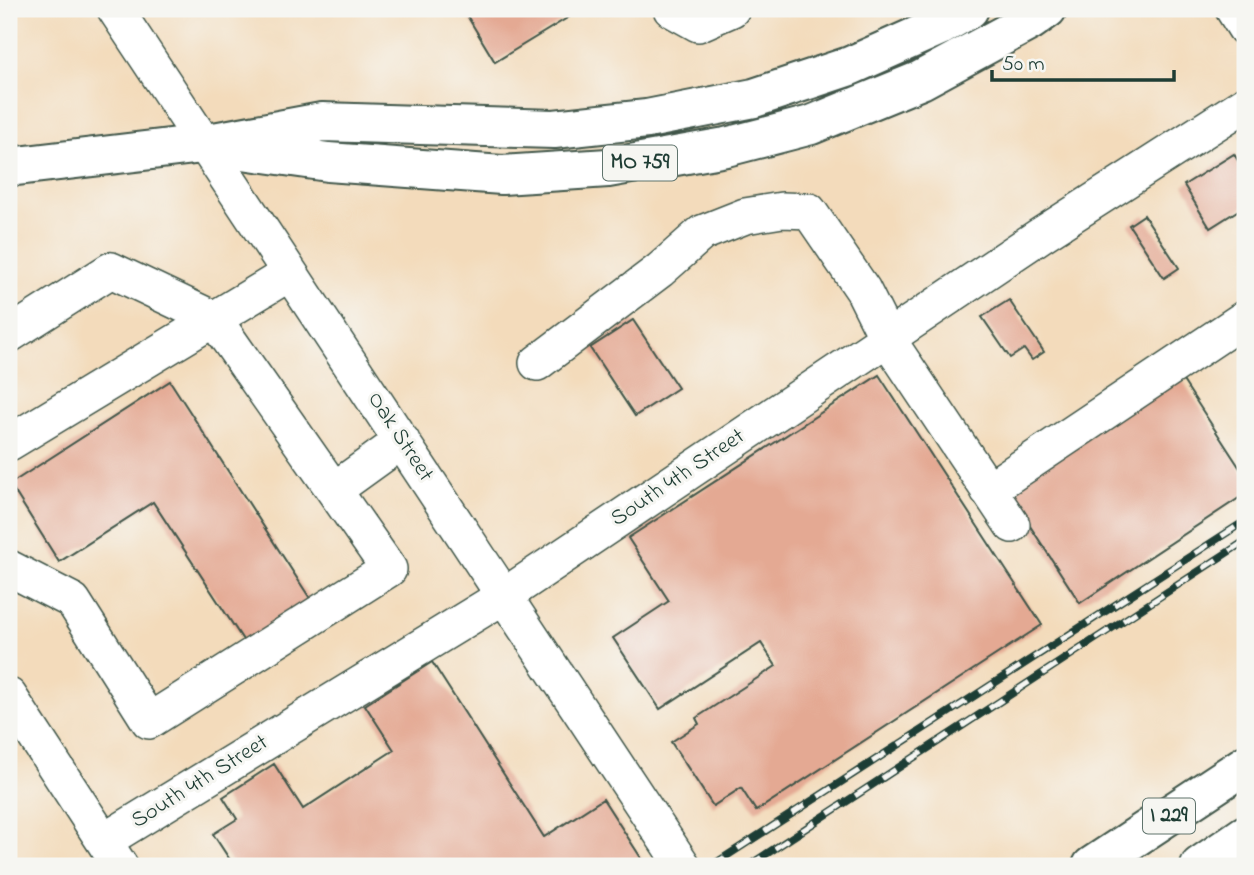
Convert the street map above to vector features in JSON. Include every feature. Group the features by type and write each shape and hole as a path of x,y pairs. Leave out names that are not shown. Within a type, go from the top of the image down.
{"main road":[{"name":"MO 759","path":"9,167 203,144 322,122 554,129 648,119 754,98 850,66 940,26 969,9"},
{"name":"MO 759","path":"203,144 328,162 502,175 608,168 726,147 811,125 921,80 1047,9"},
{"name":"I 229","path":"1092,866 1245,765"},
{"name":"I 229","path":"1205,864 1245,835"}],"street":[{"name":"Oak Street","path":"115,9 683,866"},
{"path":"671,9 698,24 732,9"},
{"path":"1233,9 1245,28"},
{"name":"South 4th Street","path":"112,854 503,596 1041,235 1245,104"},
{"path":"537,363 660,270 702,233 745,216 782,210 809,211 863,290 887,338 1012,526"},
{"path":"9,335 111,270 214,319 389,569 149,721 73,601 9,568"},
{"path":"9,443 290,273"},
{"path":"988,490 1245,318"},
{"path":"334,490 402,441"},
{"path":"9,696 112,854"}],"building":[{"path":"463,9 582,9 495,62"},
{"path":"1234,154 1245,172 1245,206 1210,228 1184,185"},
{"path":"1144,215 1179,268 1164,278 1129,225"},
{"path":"1009,300 1044,352 1032,360 1024,349 1010,358 982,317"},
{"path":"633,320 678,388 635,416 590,348"},
{"path":"1178,373 1245,476 1245,494 1080,603 1004,486"},
{"path":"879,375 1042,625 756,811 741,788 713,806 671,742 699,724 696,718 776,666 761,643 660,709 613,638 669,601 628,538"},
{"path":"170,381 311,600 245,643 153,502 59,562 10,484"},
{"path":"432,662 544,837 603,799 643,861 635,866 234,866 213,834 237,819 223,797 274,764 303,809 394,750 365,705"}],"railway":[{"path":"711,866 1245,521"},
{"path":"748,866 1245,541"}]}
